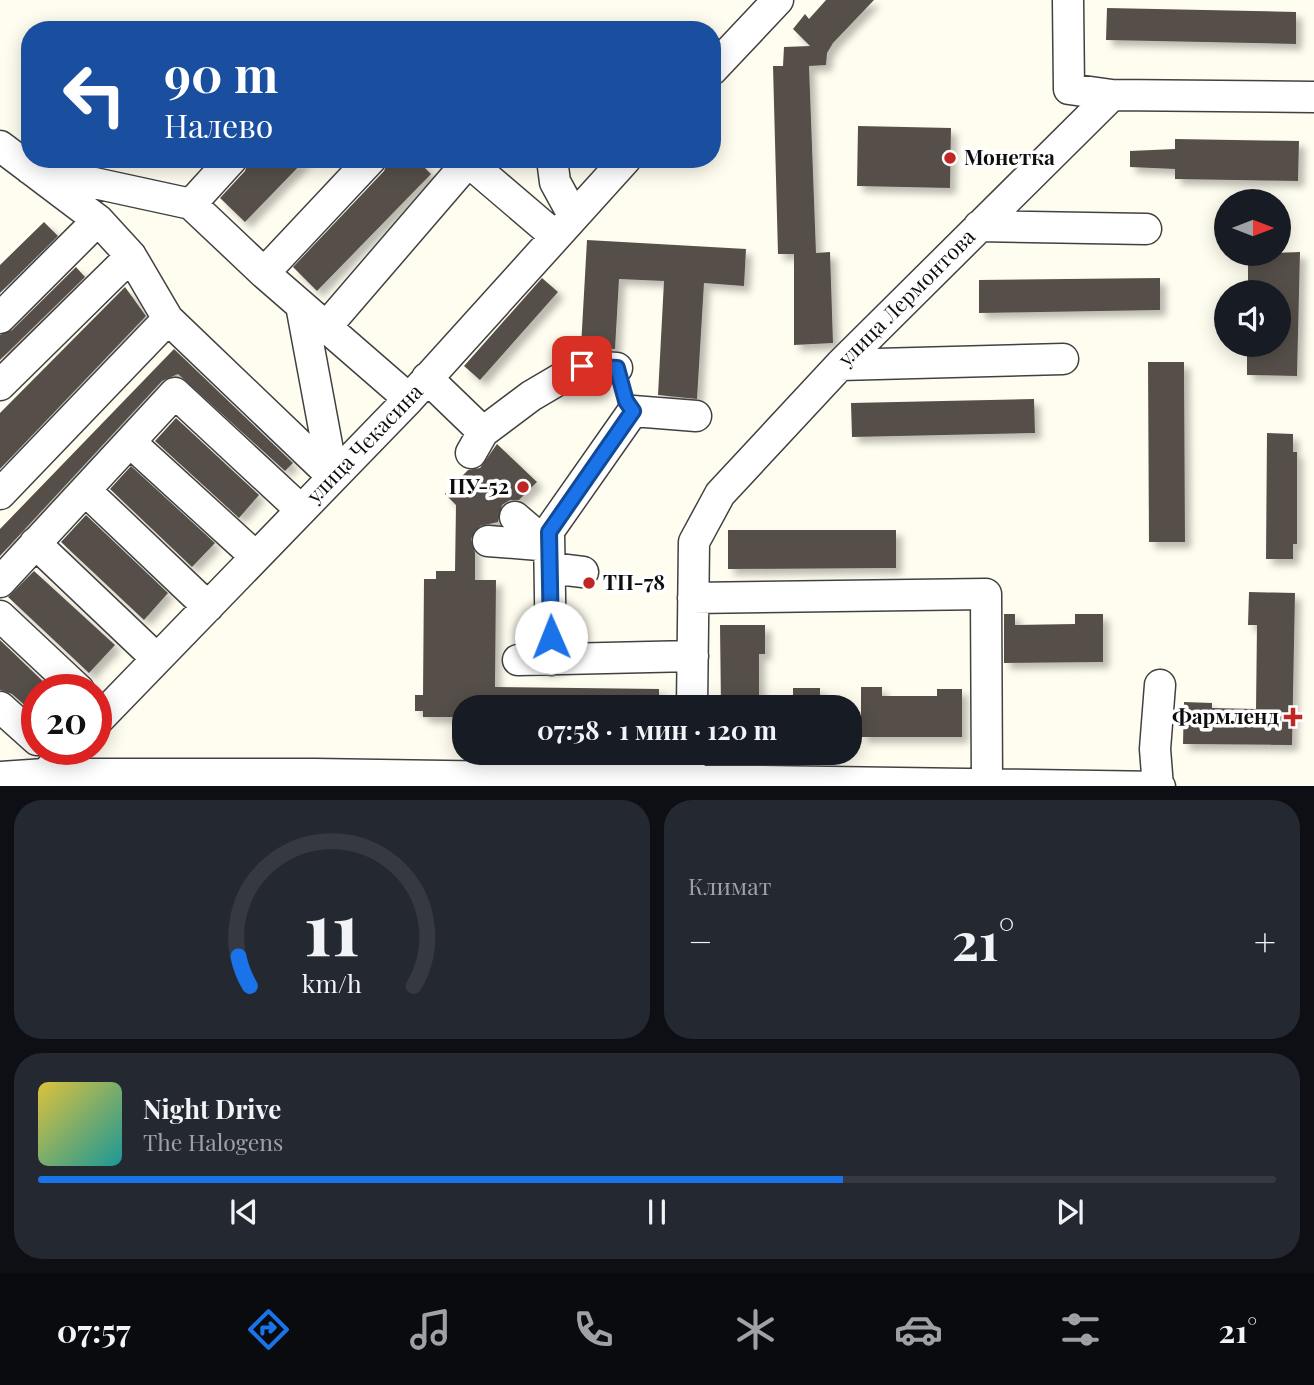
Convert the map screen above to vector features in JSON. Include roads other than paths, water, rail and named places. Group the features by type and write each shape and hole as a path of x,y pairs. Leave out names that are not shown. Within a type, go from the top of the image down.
{"street":[{"path":"721,55 778,0"},
{"path":"1068,0 1069,89 1112,95 1314,97"},
{"name":"улица Лермонтова","path":"692,695 694,542 720,494 841,365 1112,95"},
{"path":"0,146 21,162"},
{"path":"191,204 224,168"},
{"path":"264,273 363,168"},
{"path":"326,327 461,168"},
{"path":"478,168 564,225"},
{"path":"553,168 564,225"},
{"name":"улица Чекасина","path":"112,702 256,558 418,389 618,168"},
{"path":"30,169 191,204 326,327 418,389 477,442 531,396 582,366 624,361 626,401 633,411"},
{"path":"30,169 99,220 131,256 167,319 333,477"},
{"path":"0,318 99,220"},
{"path":"979,226 1146,229"},
{"path":"0,385 131,256"},
{"path":"301,305 333,477"},
{"path":"0,494 167,319"},
{"path":"841,365 1063,359"},
{"path":"0,582 175,393 301,510"},
{"path":"633,411 695,416"},
{"path":"551,660 548,549 633,411"},
{"path":"130,442 256,558"},
{"path":"85,490 208,607"},
{"path":"515,517 548,549"},
{"path":"488,541 539,545 583,572"},
{"path":"35,543 157,659"},
{"path":"693,598 986,594 987,784"},
{"path":"0,616 62,674"},
{"path":"518,660 693,656"},
{"path":"78,765 580,783 690,773 861,785 1159,786 1155,749 1160,685"},
{"path":"0,707 21,726"},
{"path":"0,777 47,765"}],"place":[{"name":"Монетка","path":"950,158"},
{"name":"ПУ-52","path":"523,487"},
{"name":"ТП-78","path":"589,583"},
{"name":"Фармленд","path":"1293,717"}]}
